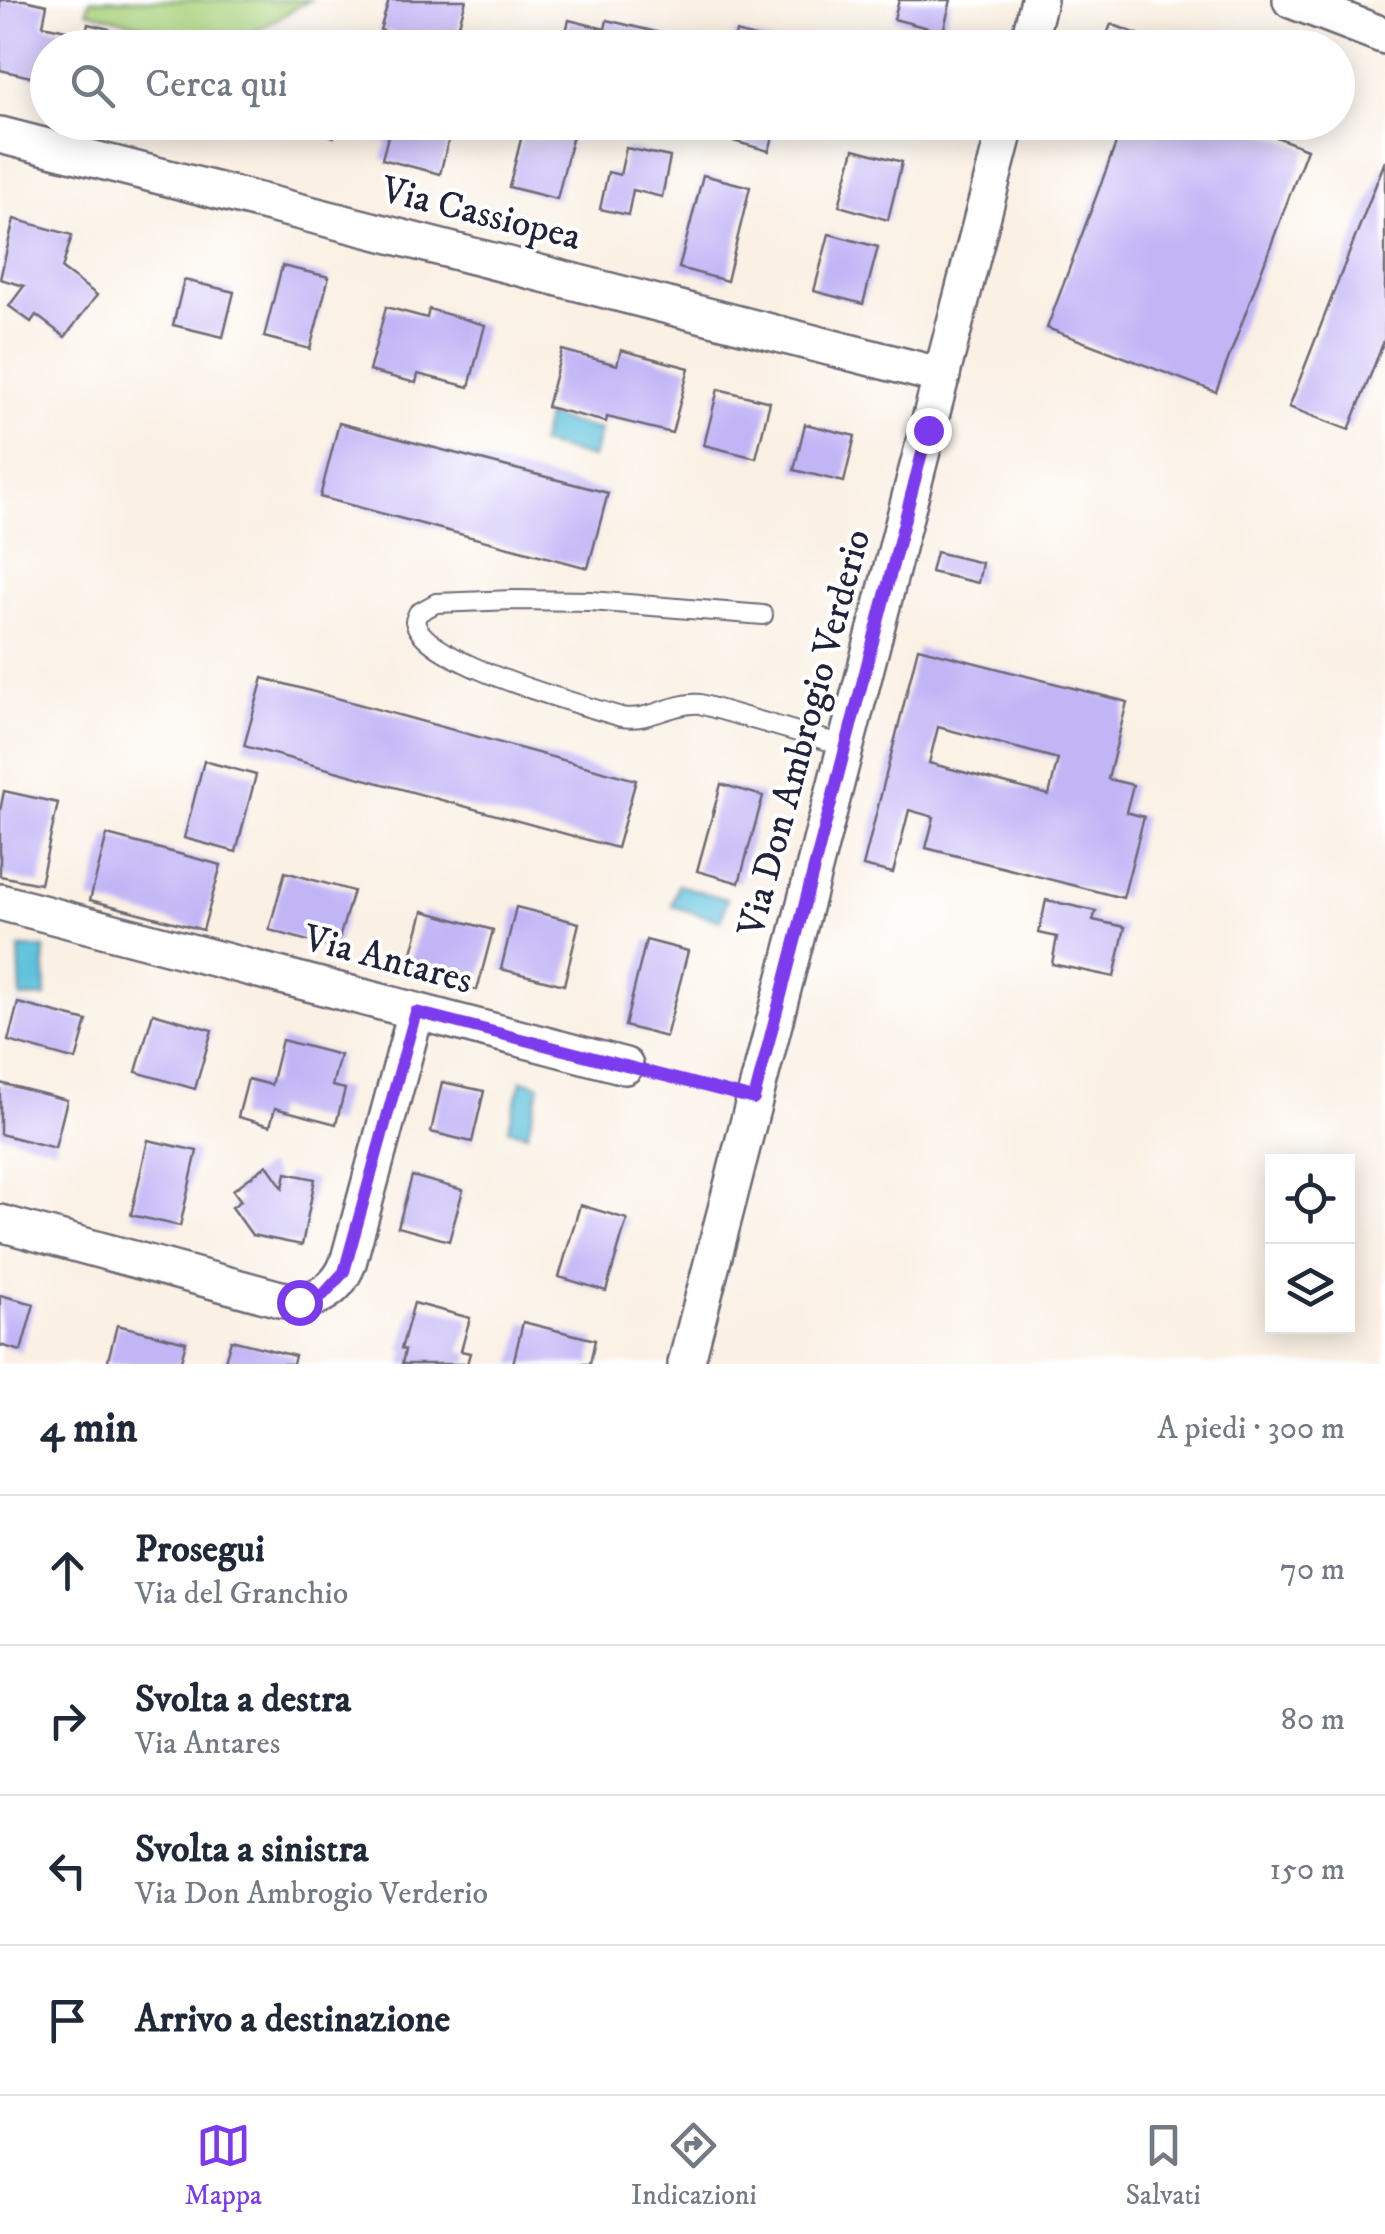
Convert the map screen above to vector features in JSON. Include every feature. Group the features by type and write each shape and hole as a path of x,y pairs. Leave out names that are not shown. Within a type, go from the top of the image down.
{"street":[{"path":"1032,30 1039,0"},
{"path":"1291,0 1385,36"},
{"name":"Via Cassiopea","path":"0,135 942,376"},
{"name":"Via Don Ambrogio Verderio","path":"686,1364 1002,140"},
{"name":"Via Antares","path":"0,902 625,1066"},
{"path":"0,1223 280,1299 299,1302 323,1295 340,1279 348,1263 416,1012"}],"lane":[{"path":"763,615 606,602 514,600 436,604 418,614 414,621 422,639 456,658 511,682 621,717 638,719 674,704 700,704 846,746"}],"path":[{"path":"625,1066 754,1099"}],"green space":[{"path":"90,0 310,0 258,30 159,30 87,11"}],"water":[{"path":"546,417 600,430 593,458 540,444"},
{"path":"678,885 727,899 721,921 672,906"},
{"path":"19,948 44,948 46,997 21,998"},
{"path":"522,1080 540,1085 527,1134 508,1129"}],"building":[{"path":"0,0 47,5 43,25 66,30 30,30 30,77 0,70"},
{"path":"389,0 466,0 458,30 380,30"},
{"path":"899,0 951,0 944,30 894,19"},
{"path":"569,20 605,29 607,20 648,30 566,30"},
{"path":"88,24 109,29 109,30 86,30"},
{"path":"387,140 448,140 440,174 382,159"},
{"path":"521,140 572,140 557,199 509,187"},
{"path":"729,140 772,140 769,151"},
{"path":"1117,140 1284,140 1307,149 1216,392 1047,328"},
{"path":"626,148 670,157 662,197 633,190 628,215 600,209 608,172 620,175"},
{"path":"854,149 902,162 888,220 839,206"},
{"path":"1385,161 1385,338 1349,430 1289,407"},
{"path":"703,175 750,187 727,281 679,268"},
{"path":"14,219 72,235 62,269 97,295 65,337 36,315 31,322 9,306 24,286 0,279"},
{"path":"829,234 878,247 863,304 814,291"},
{"path":"282,266 329,277 310,349 264,337"},
{"path":"184,280 234,292 223,337 173,325"},
{"path":"386,307 427,318 429,309 485,325 469,387 418,374 416,383 369,371"},
{"path":"562,350 617,365 621,350 689,368 672,433 547,407"},
{"path":"718,389 770,402 756,458 704,445"},
{"path":"339,423 608,493 588,568 320,497"},
{"path":"805,424 855,436 844,482 794,470"},
{"path":"936,552 982,563 978,583 931,572"},
{"path":"918,648 1127,702 1108,779 1133,785 1126,812 1144,817 1123,898 926,848 934,817 909,810 893,873 863,866","holes":["938,727 1058,759 1049,795 929,763"]},
{"path":"263,678 636,780 617,848 244,746"},
{"path":"204,761 256,775 236,852 184,838"},
{"path":"721,784 763,796 739,883 697,871"},
{"path":"4,791 58,803 40,884 0,876 0,811"},
{"path":"107,835 221,865 203,930 90,900"},
{"path":"285,872 353,891 336,949 269,930"},
{"path":"1046,900 1096,911 1093,920 1125,927 1114,977 1052,964 1057,937 1039,933"},
{"path":"516,907 579,923 564,985 501,969"},
{"path":"423,911 493,930 477,990 407,972"},
{"path":"646,940 688,951 666,1037 625,1026"},
{"path":"18,1003 87,1021 76,1060 8,1041"},
{"path":"153,1013 212,1030 195,1089 136,1072"},
{"path":"282,1040 340,1055 332,1086 345,1089 336,1124 275,1108 270,1126 238,1117 248,1079 271,1085"},
{"path":"442,1082 484,1091 472,1142 431,1132"},
{"path":"0,1083 67,1100 55,1148 0,1134"},
{"path":"148,1140 197,1151 180,1226 131,1215"},
{"path":"267,1165 283,1188 286,1173 315,1179 302,1245 252,1235 232,1207 241,1201 233,1190"},
{"path":"412,1176 463,1190 449,1241 398,1227"},
{"path":"580,1205 627,1219 606,1291 559,1277"},
{"path":"0,1295 34,1304 21,1351 0,1345"},
{"path":"414,1303 470,1318 461,1351 470,1353 467,1364 402,1364 405,1350 401,1349"},
{"path":"523,1322 595,1340 590,1364 513,1364"},
{"path":"117,1325 186,1342 180,1364 107,1364"},
{"path":"231,1340 295,1356 293,1364 224,1364"}],"route":[{"path":"299,1302 312,1300 332,1288 348,1263 416,1012 754,1099 928,430"}]}
